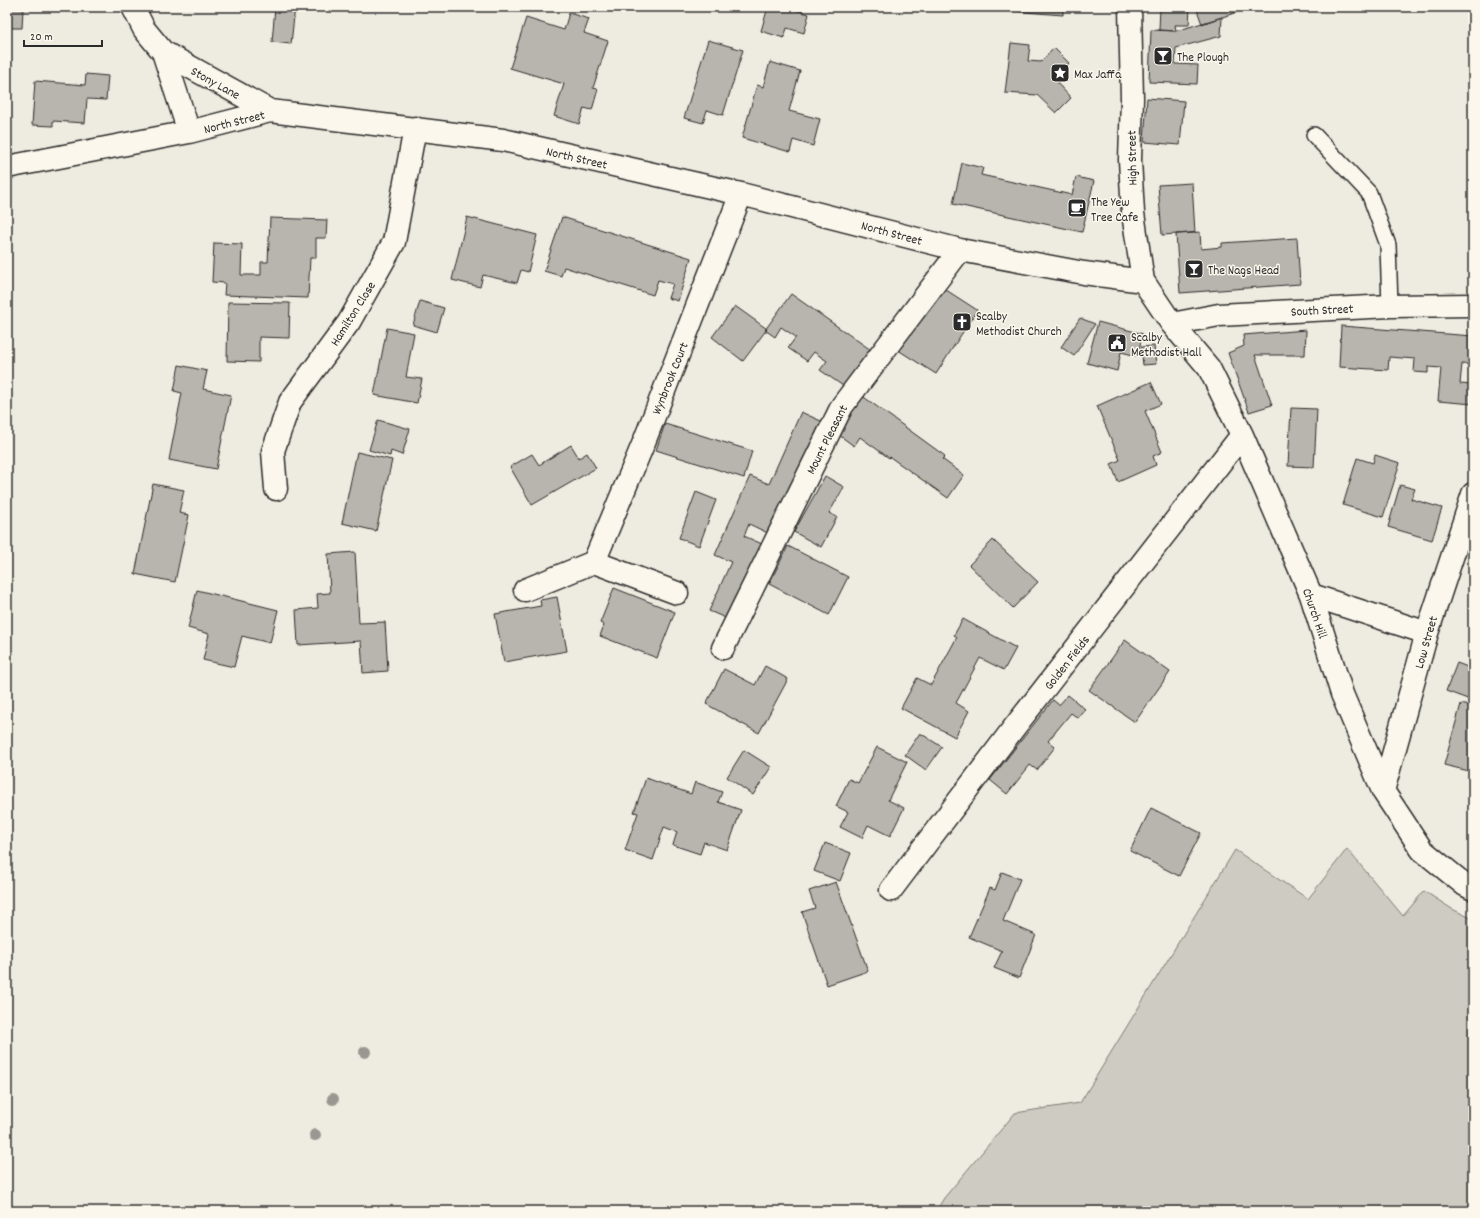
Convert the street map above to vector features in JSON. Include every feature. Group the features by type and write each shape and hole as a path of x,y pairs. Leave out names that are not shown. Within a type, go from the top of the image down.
{"street":[{"name":"Stony Lane","path":"133,7 144,29 163,52 188,68 270,112"},
{"name":"High Street","path":"1130,7 1132,98 1130,160 1133,213 1143,281 1172,324"},
{"name":"Stony Lane","path":"163,52 189,132"},
{"name":"North Street","path":"7,167 189,132 270,112 414,128 503,140 741,194 960,250 1084,273 1143,281"},
{"name":"Hamilton Close","path":"276,489 273,451 290,402 349,322 394,242 414,128"},
{"name":"Wynbrook Court","path":"594,562 644,442 741,194"},
{"name":"Mount Pleasant","path":"723,648 842,406 960,250"},
{"name":"South Street","path":"1172,324 1219,315 1390,306 1473,305"},
{"name":"Church Hill","path":"1172,324 1209,368 1242,435 1311,595 1342,694 1383,791 1422,850 1473,889"},
{"name":"Golden Fields","path":"891,890 1018,723 1242,435"},
{"name":"Low Street","path":"1383,791 1427,633 1473,494"},
{"path":"525,590 594,562 677,593"},
{"path":"1311,595 1427,633"}],"lane":[{"path":"1314,135 1370,193 1388,245 1390,306"}],"shaded area":[{"path":"1347,849 1403,916 1424,891 1452,909 1473,919 1473,1211 936,1211 944,1198 1015,1113 1080,1103 1235,850 1308,899"}],"building":[{"path":"7,7 68,7 68,11 23,9 22,28 7,28"},
{"path":"275,7 295,7 291,44 272,42"},
{"path":"768,7 786,7 809,14 804,33 787,28 784,38 761,31"},
{"path":"1011,7 1063,7 1063,15 1011,11"},
{"path":"1160,7 1190,7 1189,25 1175,25 1176,31 1159,30"},
{"path":"1196,7 1256,7 1202,24"},
{"path":"569,13 589,19 584,33 608,41 593,88 598,89 592,110 584,108 579,124 554,116 564,84 510,68 526,18 564,30"},
{"name":"The Plough","path":"1222,17 1221,36 1176,48 1175,64 1198,65 1197,84 1149,82 1151,30 1176,31"},
{"path":"708,40 743,50 723,115 707,110 703,123 684,118"},
{"path":"1011,43 1030,45 1028,61 1041,62 1054,48 1069,63 1059,75 1058,84 1071,98 1056,113 1037,95 1005,93"},
{"path":"770,62 800,71 789,111 820,119 813,146 793,140 790,152 742,138 757,85 763,87"},
{"path":"86,74 108,76 106,100 87,99 85,123 53,121 53,126 32,125 35,81 85,85"},
{"path":"1147,98 1184,101 1180,145 1144,142"},
{"path":"962,163 983,168 981,175 1072,195 1076,177 1094,181 1082,232 953,204"},
{"path":"1192,183 1195,233 1162,235 1158,185"},
{"path":"467,217 537,235 528,272 521,270 517,283 483,275 480,287 452,280"},
{"path":"562,217 691,258 678,301 668,298 673,284 658,280 653,295 564,267 561,276 544,271"},
{"path":"270,218 327,220 326,238 316,238 316,258 310,258 308,298 224,295 225,283 212,282 214,243 242,244 241,275 261,275 261,262 268,262"},
{"path":"1200,232 1201,249 1222,247 1222,243 1297,238 1300,284 1180,293 1176,234"},
{"path":"940,286 977,310 936,374 898,350"},
{"path":"791,294 871,350 846,388 820,370 827,361 814,352 807,361 788,348 796,337 781,327 775,337 765,330"},
{"path":"420,301 444,308 437,332 413,325"},
{"path":"228,302 290,303 289,338 259,337 259,362 227,361"},
{"path":"735,306 767,329 743,361 712,337"},
{"path":"1080,318 1095,324 1074,356 1061,347"},
{"name":"Scalby Methodist Hall","path":"1098,322 1143,334 1137,356 1121,352 1117,371 1087,363"},
{"path":"1341,326 1473,336 1473,365 1462,364 1460,384 1473,385 1473,404 1438,401 1441,368 1428,367 1428,373 1414,372 1415,359 1389,357 1388,370 1339,367"},
{"path":"387,328 414,333 406,377 422,379 417,403 374,395"},
{"path":"1306,330 1305,355 1255,355 1272,405 1249,412 1228,353 1244,346 1243,335"},
{"path":"1154,346 1156,364 1143,365 1141,347"},
{"path":"179,365 207,371 203,389 231,395 216,469 169,460 182,393 174,391"},
{"path":"1151,382 1161,404 1145,411 1162,452 1153,456 1156,465 1118,482 1111,464 1120,460 1097,406"},
{"path":"861,395 945,456 942,459 964,475 948,498 860,437 854,446 835,432"},
{"path":"1291,408 1317,409 1314,467 1288,466"},
{"path":"801,412 823,422 772,535 749,524 744,536 762,544 728,619 709,611 731,562 715,555 750,476 769,484"},
{"path":"378,420 410,429 402,455 391,451 390,456 369,450"},
{"path":"665,424 752,451 744,478 656,450"},
{"path":"571,445 579,458 587,453 596,468 532,505 510,467 532,454 539,465"},
{"path":"357,452 392,460 376,531 342,523"},
{"path":"1375,455 1400,463 1383,517 1343,505 1357,458 1373,463"},
{"path":"825,476 844,487 829,513 837,517 821,547 794,532"},
{"path":"153,484 184,490 179,513 189,515 175,582 135,574"},
{"path":"1400,485 1415,489 1411,499 1442,508 1432,540 1388,527"},
{"path":"696,492 716,500 699,546 679,538"},
{"path":"993,540 1038,582 1013,608 969,565"},
{"path":"788,546 848,577 829,615 769,584"},
{"path":"355,552 359,623 385,622 388,671 363,673 361,641 298,645 296,610 318,608 317,594 330,593 328,554"},
{"path":"614,588 675,612 657,658 600,636 604,625 600,623"},
{"path":"197,590 278,610 270,643 242,636 234,667 203,660 209,634 188,628"},
{"path":"557,597 567,651 504,662 495,614 541,606 540,600"},
{"path":"963,619 1016,648 1004,670 980,658 956,703 969,711 955,737 901,708 917,678 931,685 957,637 954,635"},
{"path":"1473,625 1473,640 1468,638"},
{"path":"1125,640 1170,672 1135,722 1089,690"},
{"path":"1457,663 1473,669 1473,701 1446,691"},
{"path":"765,666 788,679 759,733 706,704 724,669 755,685"},
{"path":"1068,695 1085,709 1078,718 1071,713 1048,741 1055,747 1037,770 1030,765 1007,794 990,780 1053,700 1059,705"},
{"path":"1461,704 1473,707 1473,772 1444,765"},
{"path":"920,733 942,747 926,770 905,755"},
{"path":"877,747 907,762 888,800 904,808 890,836 868,825 862,838 840,827 848,812 836,806 849,779 858,783"},
{"path":"744,750 771,767 753,795 727,777"},
{"path":"646,778 691,794 695,782 722,792 718,802 741,810 727,850 704,842 700,854 673,845 677,832 664,827 653,860 625,850 638,813 634,812"},
{"path":"1151,808 1201,833 1179,876 1130,851"},
{"path":"825,843 851,853 840,881 814,871"},
{"path":"1002,872 1020,879 1003,921 1036,935 1019,978 994,968 1002,951 969,937 990,888 995,890"},
{"path":"836,882 868,971 827,985 802,912 815,908 809,891"}],"place":[{"name":"The Plough","path":"1163,56"},
{"name":"Max Jaffa","path":"1060,73"},
{"name":"The Yew Tree Cafe","path":"1077,208"},
{"name":"The Nags Head","path":"1194,269"},
{"name":"Scalby Methodist Church","path":"962,322"},
{"name":"Scalby Methodist Hall","path":"1117,343"}]}
